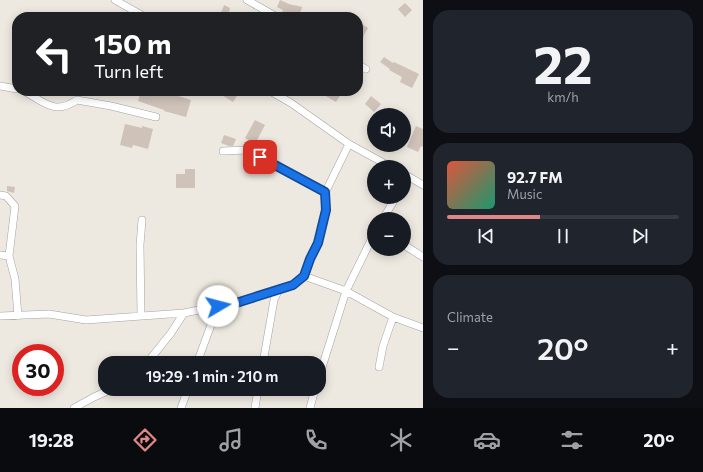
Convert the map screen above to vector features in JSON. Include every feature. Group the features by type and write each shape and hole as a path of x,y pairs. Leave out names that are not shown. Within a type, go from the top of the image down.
{"street":[{"path":"115,0 136,12"},
{"path":"247,0 268,12"},
{"path":"0,86 12,88"},
{"path":"33,96 55,108 68,107 77,100 111,106 156,117"},
{"path":"279,96 349,144 378,160"},
{"path":"0,316 49,314 86,320 184,313 233,304 293,285 304,276 318,243 326,210 325,192 349,144"},
{"path":"223,151 247,150 325,192"},
{"path":"411,178 423,185"},
{"path":"0,195 6,196 15,206 9,256 15,280 18,316"},
{"path":"141,316 140,245 142,220"},
{"path":"326,356 346,291 367,248"},
{"path":"411,250 423,257"},
{"path":"0,255 9,256"},
{"path":"304,276 346,291 393,317 423,328"},
{"path":"264,356 274,300 279,289"},
{"path":"200,356 218,306"},
{"path":"153,356 171,333 184,313"},
{"path":"379,367 383,346 393,317"},
{"path":"74,408 98,395"},
{"path":"181,408 185,396"},
{"path":"255,408 257,396"},
{"path":"310,408 314,396"}],"building":[{"path":"280,0 302,7 301,12 282,12 283,10 277,7"},
{"path":"405,3 412,10 405,17 398,9"},
{"path":"224,5 230,8 229,12 221,12"},
{"path":"363,25 368,28 363,39"},
{"path":"384,57 393,63 394,62 419,74 412,88 400,82 402,77 389,70 390,69 380,62"},
{"path":"140,96 178,96 191,100 186,117 164,111 138,101"},
{"path":"224,96 237,96 233,102"},
{"path":"326,96 340,96 336,102"},
{"path":"371,96 381,104 378,108 370,108 365,104"},
{"path":"255,120 265,125 255,144 245,138"},
{"path":"125,124 153,129 148,149 133,145 132,148 120,145"},
{"path":"416,126 423,129 423,147 421,146 418,152 411,149 411,138"},
{"path":"224,135 236,139 233,146 221,143"},
{"path":"185,169 195,169 195,188 176,188 176,174 185,174"},
{"path":"7,186 15,187 14,193 7,191"}],"route":[{"path":"218,306 233,304 293,285 304,276 318,243 326,210 325,192 260,157"}]}
